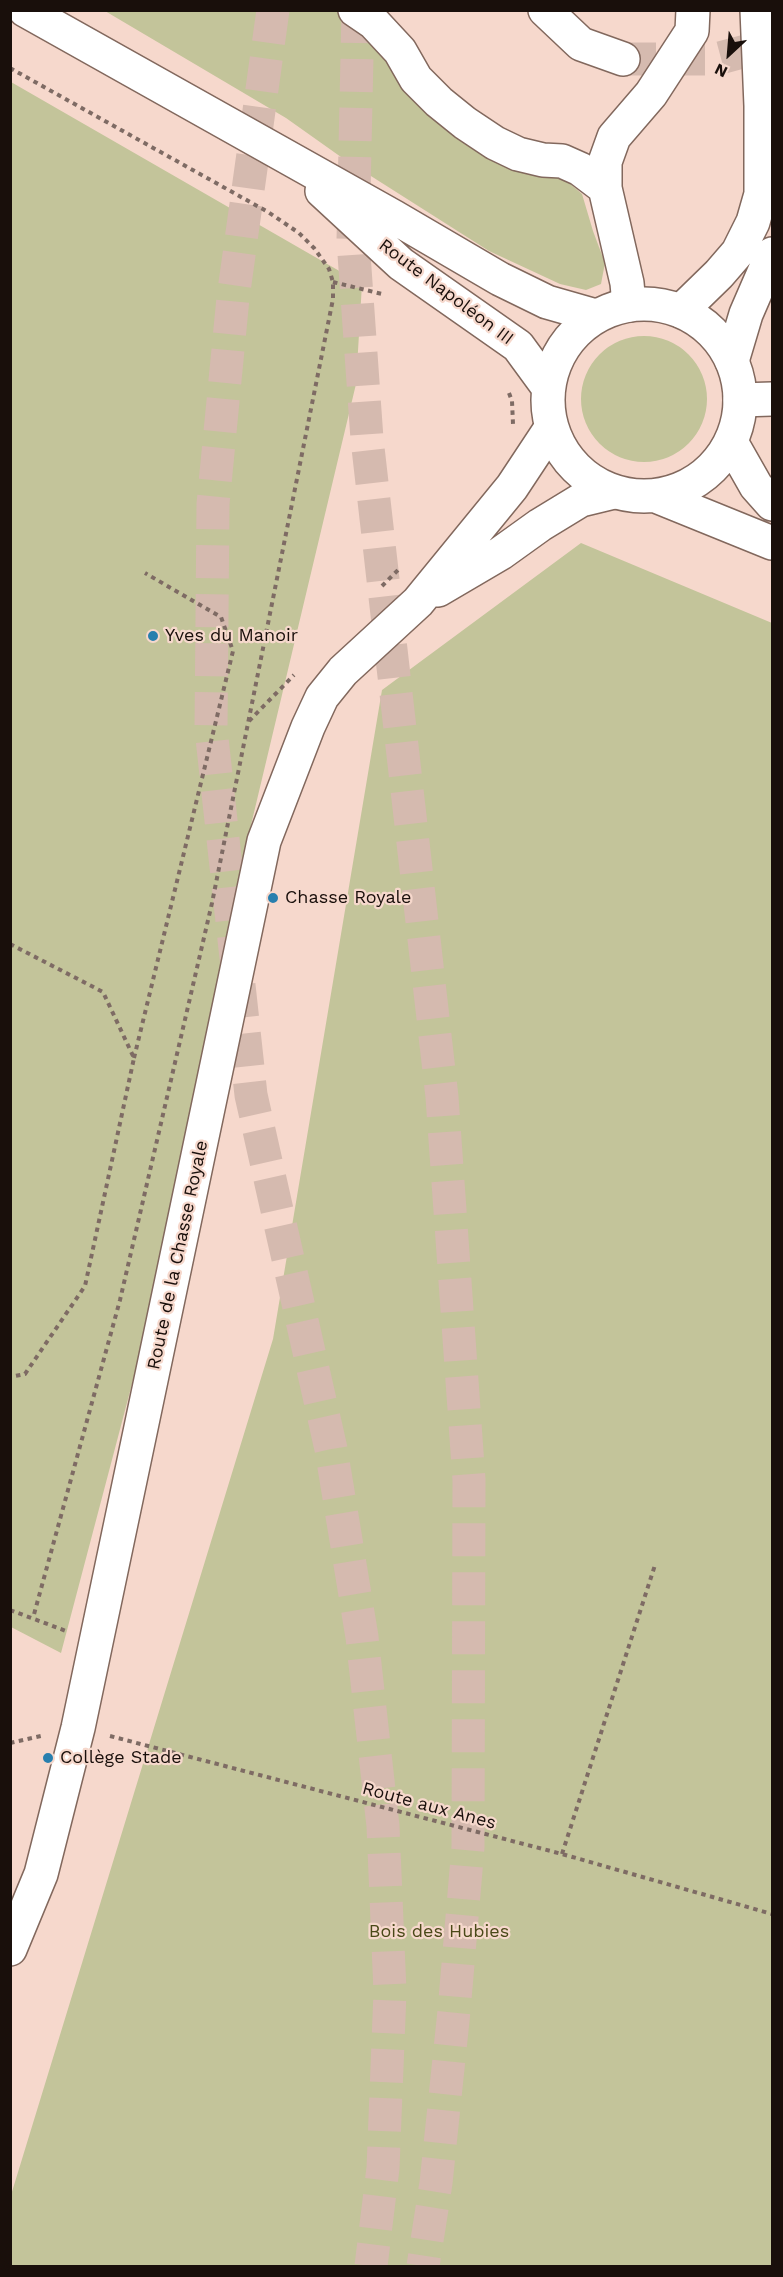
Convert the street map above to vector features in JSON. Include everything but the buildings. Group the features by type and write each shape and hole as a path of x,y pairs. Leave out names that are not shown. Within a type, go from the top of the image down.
{"main road":[{"name":"Route Napoléon III","path":"25,10 500,279 547,302 596,316"},
{"path":"355,10 374,23 400,51 416,79 465,123 495,143 518,154 543,160 562,161 580,169 605,188"},
{"path":"546,10 581,44 623,59"},
{"path":"628,305 627,283 605,188 605,162 610,144 651,94 692,31 693,10"},
{"path":"681,311 738,252 753,222 761,194 761,106 757,10"},
{"name":"Route Napoléon III","path":"283,155 401,264 518,346 548,387"},
{"path":"732,362 746,314 772,254"},
{"path":"655,304 681,311 702,323 720,340 732,362 738,380 740,400 738,422 731,442 712,468 687,486 656,496 635,496 614,492 593,482 575,467 561,449 551,428 548,387 554,366 564,346 578,329 596,316 612,309 628,305 655,304"},
{"path":"740,400 772,399"},
{"name":"Route de la Chasse Royale","path":"10,1949 41,1874 78,1728 264,841 322,697 343,671 418,602 512,487 551,428"},
{"path":"731,442 756,486 772,504"},
{"name":"Route de la Chasse Royale","path":"418,602 501,553 540,525 581,500 614,492"},
{"path":"656,496 772,543"}],"path":[{"path":"10,68 268,212 299,233 314,248 329,269 333,282 333,299 212,903 120,1300 33,1618"},
{"path":"333,282 374,291 387,297"},
{"path":"506,387 512,401 513,431"},
{"path":"374,594 400,568"},
{"path":"10,1377 25,1374 85,1286 134,1058 233,651 221,617 146,573"},
{"path":"248,721 299,670"},
{"path":"10,944 103,992 134,1058"},
{"path":"562,1854 655,1565"},
{"path":"10,1610 96,1642"},
{"name":"Route aux Anes","path":"78,1728 562,1854 772,1914"}],"green space":[{"path":"105,11 336,11 549,173 567,181 582,194 605,263 601,284 586,290 560,284 489,251 341,157 286,118"},
{"name":"Yves du Manoir","path":"11,82 362,284 356,384 236,888 147,1327 61,1653 11,1627"},
{"path":"644,336 668,341 689,354 702,375 707,399 702,423 689,444 668,457 644,462 620,457 599,444 586,423 581,399 586,375 599,354 620,341"},
{"name":"Bois des Hubies","path":"581,543 772,623 772,2266 11,2266 11,2195 273,1339 382,690"}],"tunnel":[{"path":"273,10 233,298 213,504 211,729 251,1095 331,1449 362,1637 383,1826 390,1992 383,2168 371,2266"},
{"path":"358,10 353,240 367,439 442,1097 469,1480 468,1847 436,2183 423,2266"},
{"path":"623,59 716,59 772,44"}],"place":[{"name":"Yves du Manoir","path":"153,636"},
{"name":"Chasse Royale","path":"273,898"},
{"name":"Collège Stade","path":"48,1758"}]}
